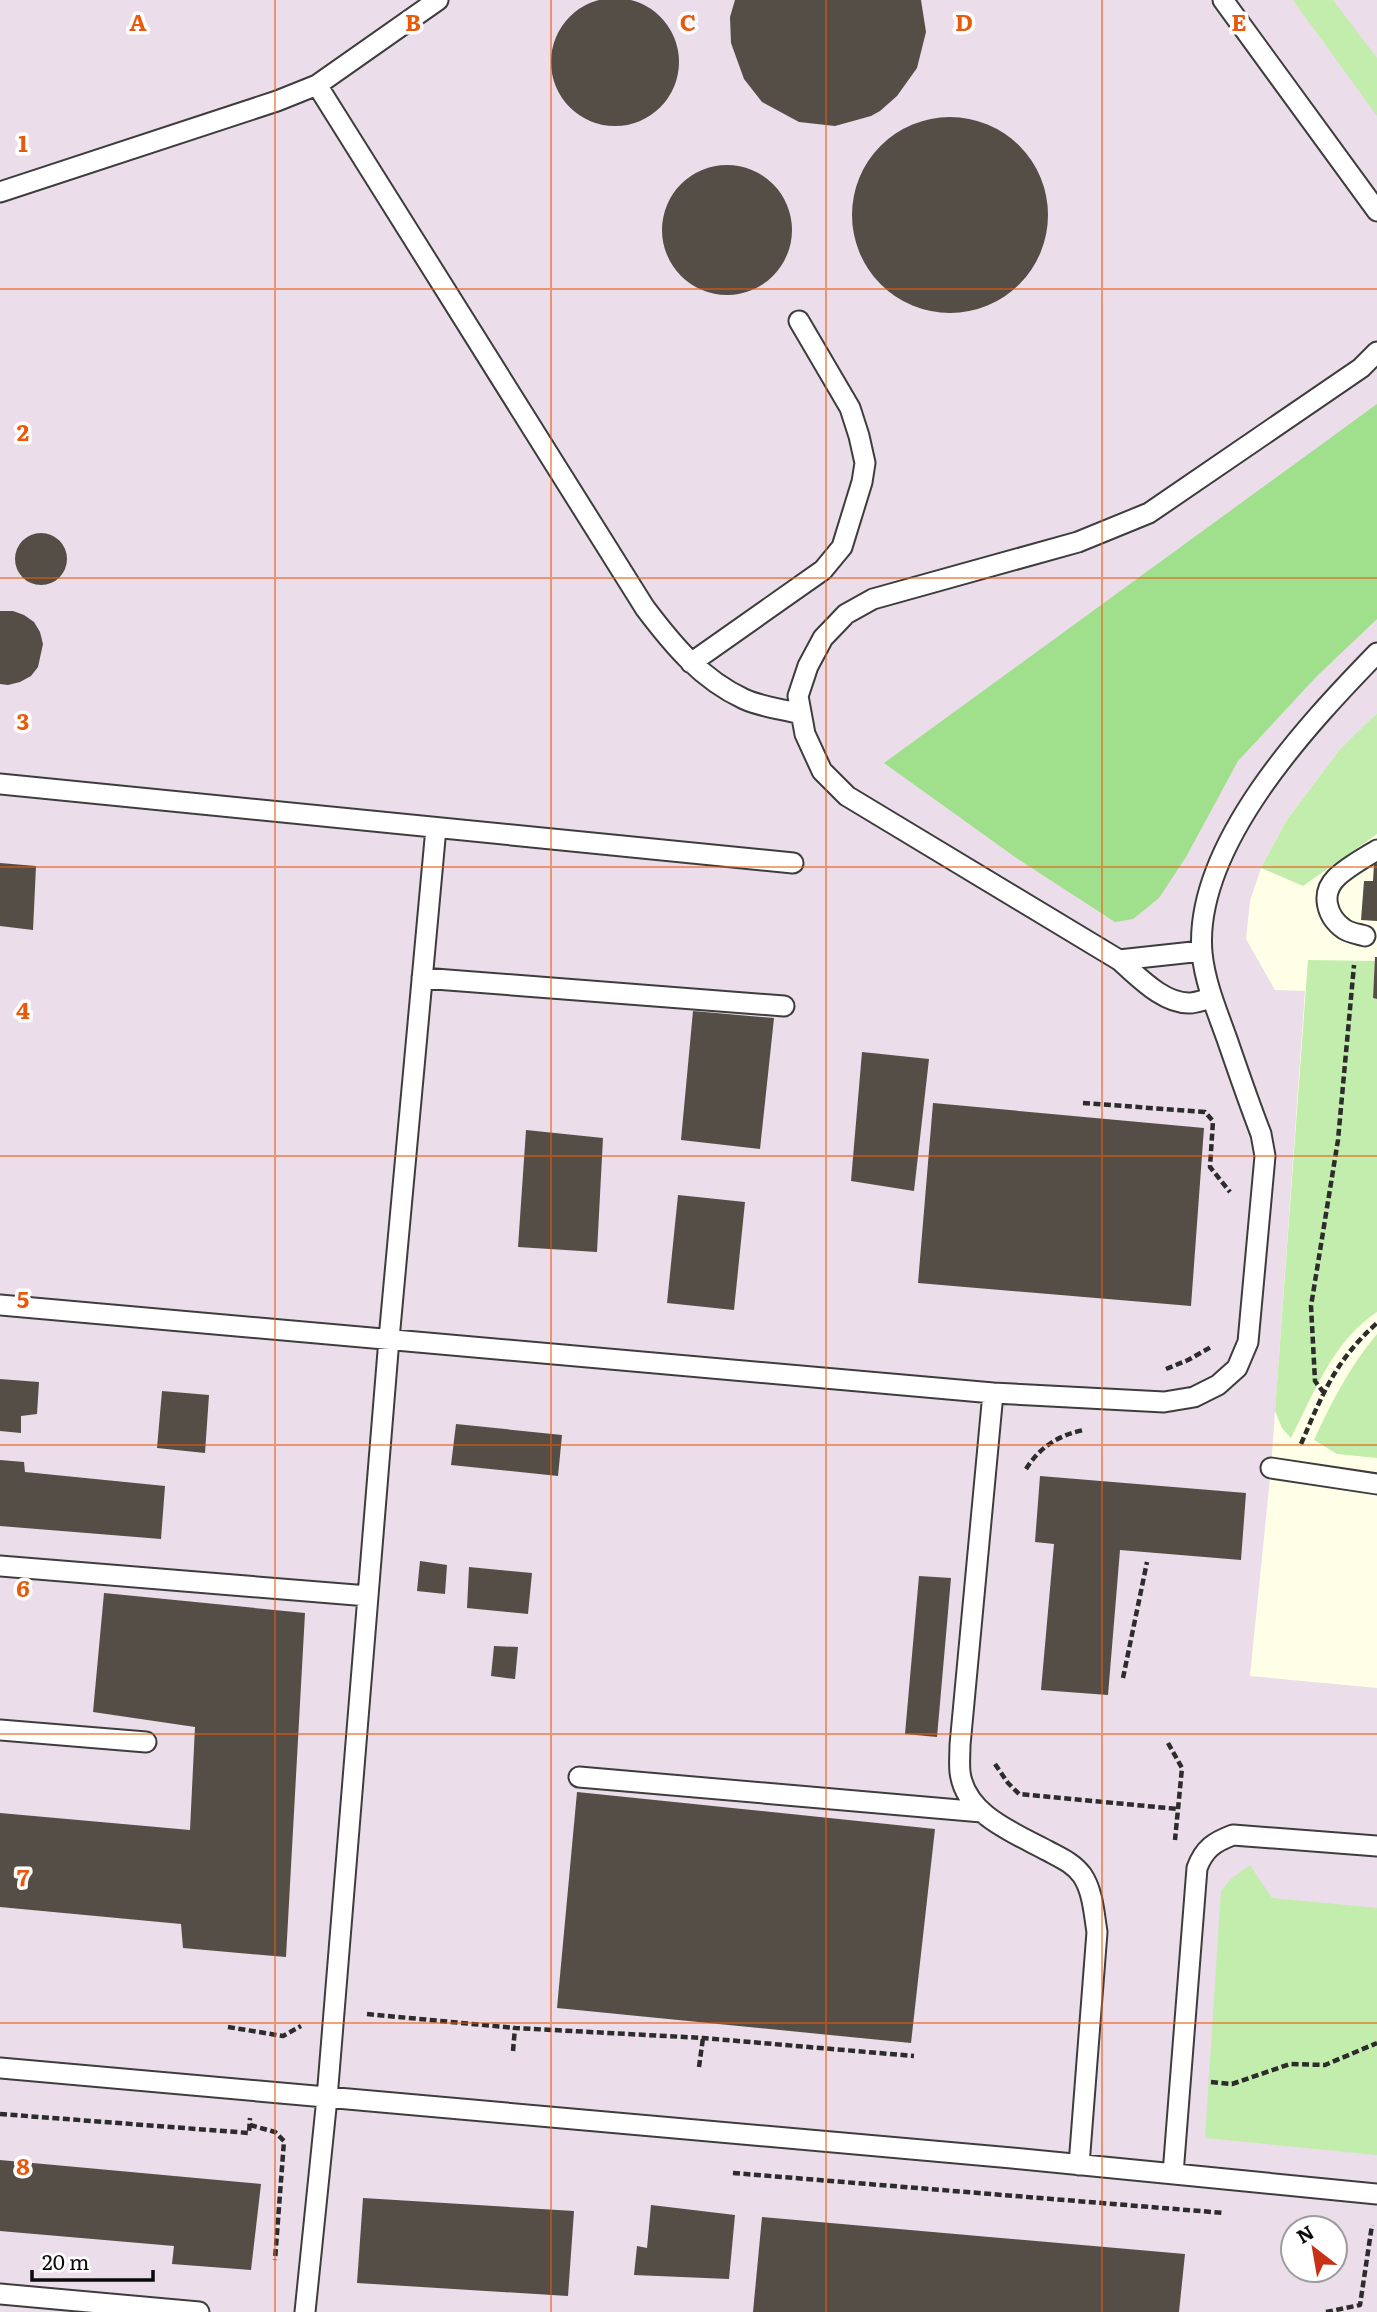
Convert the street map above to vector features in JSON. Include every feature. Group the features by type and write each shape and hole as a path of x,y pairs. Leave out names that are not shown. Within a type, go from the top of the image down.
{"lane":[{"path":"0,192 277,101 317,85 438,0"},
{"path":"1223,0 1377,211"},
{"path":"317,85 645,608 675,648 711,681 746,700 801,713"},
{"path":"691,663 823,570 842,547 862,482 865,463 850,408 799,321"},
{"path":"1212,998 1189,1003 1168,997 1146,984 1119,960 848,796 821,771 804,734 799,696 808,666 823,638 846,614 873,599 1078,542 1149,513 1361,368 1377,352"},
{"path":"0,1306 993,1393 1164,1402 1194,1397 1217,1385 1237,1368 1248,1342 1265,1156 1261,1134 1212,998 1202,951 1209,890 1223,855 1250,806 1289,750 1377,653"},
{"path":"0,784 793,863"},
{"path":"305,2312 327,2098 389,1339 436,828"},
{"path":"1360,934 1347,931 1334,920 1326,906 1329,890 1336,878 1377,849"},
{"path":"1119,960 1202,951"},
{"path":"422,978 784,1006"},
{"path":"993,1393 960,1745 960,1773 966,1793 982,1812 1001,1826 1072,1863 1084,1877 1091,1894 1097,1932 1079,2165"},
{"path":"1281,1469 1377,1484"},
{"path":"0,1566 368,1596"},
{"path":"0,1730 146,1742"},
{"path":"579,1777 982,1812"},
{"path":"1173,2174 1197,1868 1202,1854 1215,1841 1233,1835 1377,1846"},
{"path":"0,2068 1377,2194"},
{"path":"0,2294 199,2312"}],"path":[{"path":"1324,1393 1315,1381 1311,1306 1338,1140 1360,934"},
{"path":"1083,1103 1205,1112 1213,1121 1210,1167 1233,1196"},
{"path":"1281,1469 1334,1372 1354,1343 1377,1323"},
{"path":"1160,1370 1188,1360 1211,1347 1216,1339"},
{"path":"1026,1469 1036,1453 1059,1438 1090,1429"},
{"path":"1123,1678 1147,1562"},
{"path":"995,1764 1019,1794 1178,1809"},
{"path":"367,2014 514,2028 703,2039 915,2056"},
{"path":"228,2027 283,2036 306,2022"},
{"path":"513,2051 514,2028"},
{"path":"699,2067 703,2039"},
{"path":"1208,2082 1232,2084 1290,2064 1325,2065 1377,2043"},
{"path":"0,2114 249,2133 250,2117"},
{"path":"250,2125 275,2132 284,2141 275,2260"},
{"path":"733,2173 1225,2213"},
{"path":"1326,2312 1360,2305 1373,2225 1360,2224"}],"shaded area":[{"path":"0,0 1377,0 1377,713 1340,749 1286,821 1261,868 1250,901 1246,939 1275,990 1305,991 1271,1468 1250,1676 1377,1688 1377,2312 0,2312"}],"green space":[{"path":"1293,0 1333,0 1377,58 1377,116"},
{"path":"1377,404 1377,619 1317,676 1238,761 1186,857 1159,898 1133,919 1115,922 1015,857 884,763"},
{"path":"1377,713 1377,834 1303,886 1261,868 1286,821 1340,749"},
{"path":"1308,960 1375,961 1373,998 1377,999 1377,1312 1348,1338 1326,1369 1291,1438 1282,1428 1275,1411"},
{"path":"1377,1334 1377,1458 1337,1454 1314,1440 1342,1384"},
{"path":"1250,1865 1272,1898 1377,1908 1377,2155 1205,2138 1221,1891 1231,1879"}],"building":[{"path":"615,-2 640,3 660,17 674,37 679,62 674,87 660,107 640,121 615,126 590,121 570,107 556,87 551,62 556,37 570,17 590,3"},
{"path":"735,0 921,0 926,32 917,68 897,96 871,116 835,126 799,122 762,102 744,79 731,43 730,17"},
{"path":"950,117 987,124 1019,146 1041,178 1048,215 1041,252 1019,284 987,306 950,313 913,306 881,284 859,252 852,215 859,178 881,146 913,124"},
{"path":"727,165 752,170 773,184 787,205 792,230 787,255 773,276 752,290 727,295 702,290 681,276 667,255 662,230 667,205 681,184 702,170"},
{"path":"41,533 51,535 59,541 65,549 65,569 59,577 51,583 41,585 31,583 23,577 17,569 15,559 17,549 23,541 31,535"},
{"path":"0,611 13,611 34,622 43,644 38,667 31,676 8,685 0,684"},
{"path":"0,863 36,866 33,930 0,926"},
{"path":"1374,864 1377,864 1377,921 1361,920 1364,881 1373,881"},
{"path":"1377,957 1377,999 1373,998"},
{"path":"693,1011 774,1018 760,1149 681,1140"},
{"path":"862,1052 929,1059 914,1191 851,1181"},
{"path":"933,1103 1204,1128 1191,1306 918,1283"},
{"path":"526,1130 603,1138 597,1252 518,1247"},
{"path":"678,1195 745,1202 734,1310 667,1303"},
{"path":"0,1379 39,1382 37,1414 21,1416 21,1433 0,1431"},
{"path":"162,1391 209,1395 205,1453 157,1448"},
{"path":"456,1424 562,1435 558,1476 451,1465"},
{"path":"0,1460 24,1462 25,1472 165,1486 161,1539 0,1526"},
{"path":"1040,1476 1246,1493 1241,1560 1120,1550 1108,1695 1041,1690 1054,1544 1035,1542"},
{"path":"420,1561 447,1565 445,1594 417,1591"},
{"path":"469,1567 532,1573 528,1614 467,1608"},
{"path":"919,1576 951,1578 937,1737 905,1734"},
{"path":"104,1593 305,1613 286,1957 183,1948 181,1924 0,1907 0,1813 190,1830 195,1727 93,1712"},
{"path":"494,1646 518,1647 515,1679 491,1676"},
{"path":"577,1792 935,1829 911,2043 557,2008"},
{"path":"0,2160 261,2184 251,2270 172,2264 174,2246 0,2231"},
{"path":"363,2198 574,2211 568,2296 357,2283"},
{"path":"651,2205 735,2215 729,2279 634,2275 637,2246 647,2248"},
{"path":"762,2217 1185,2254 1179,2312 753,2312"}]}
